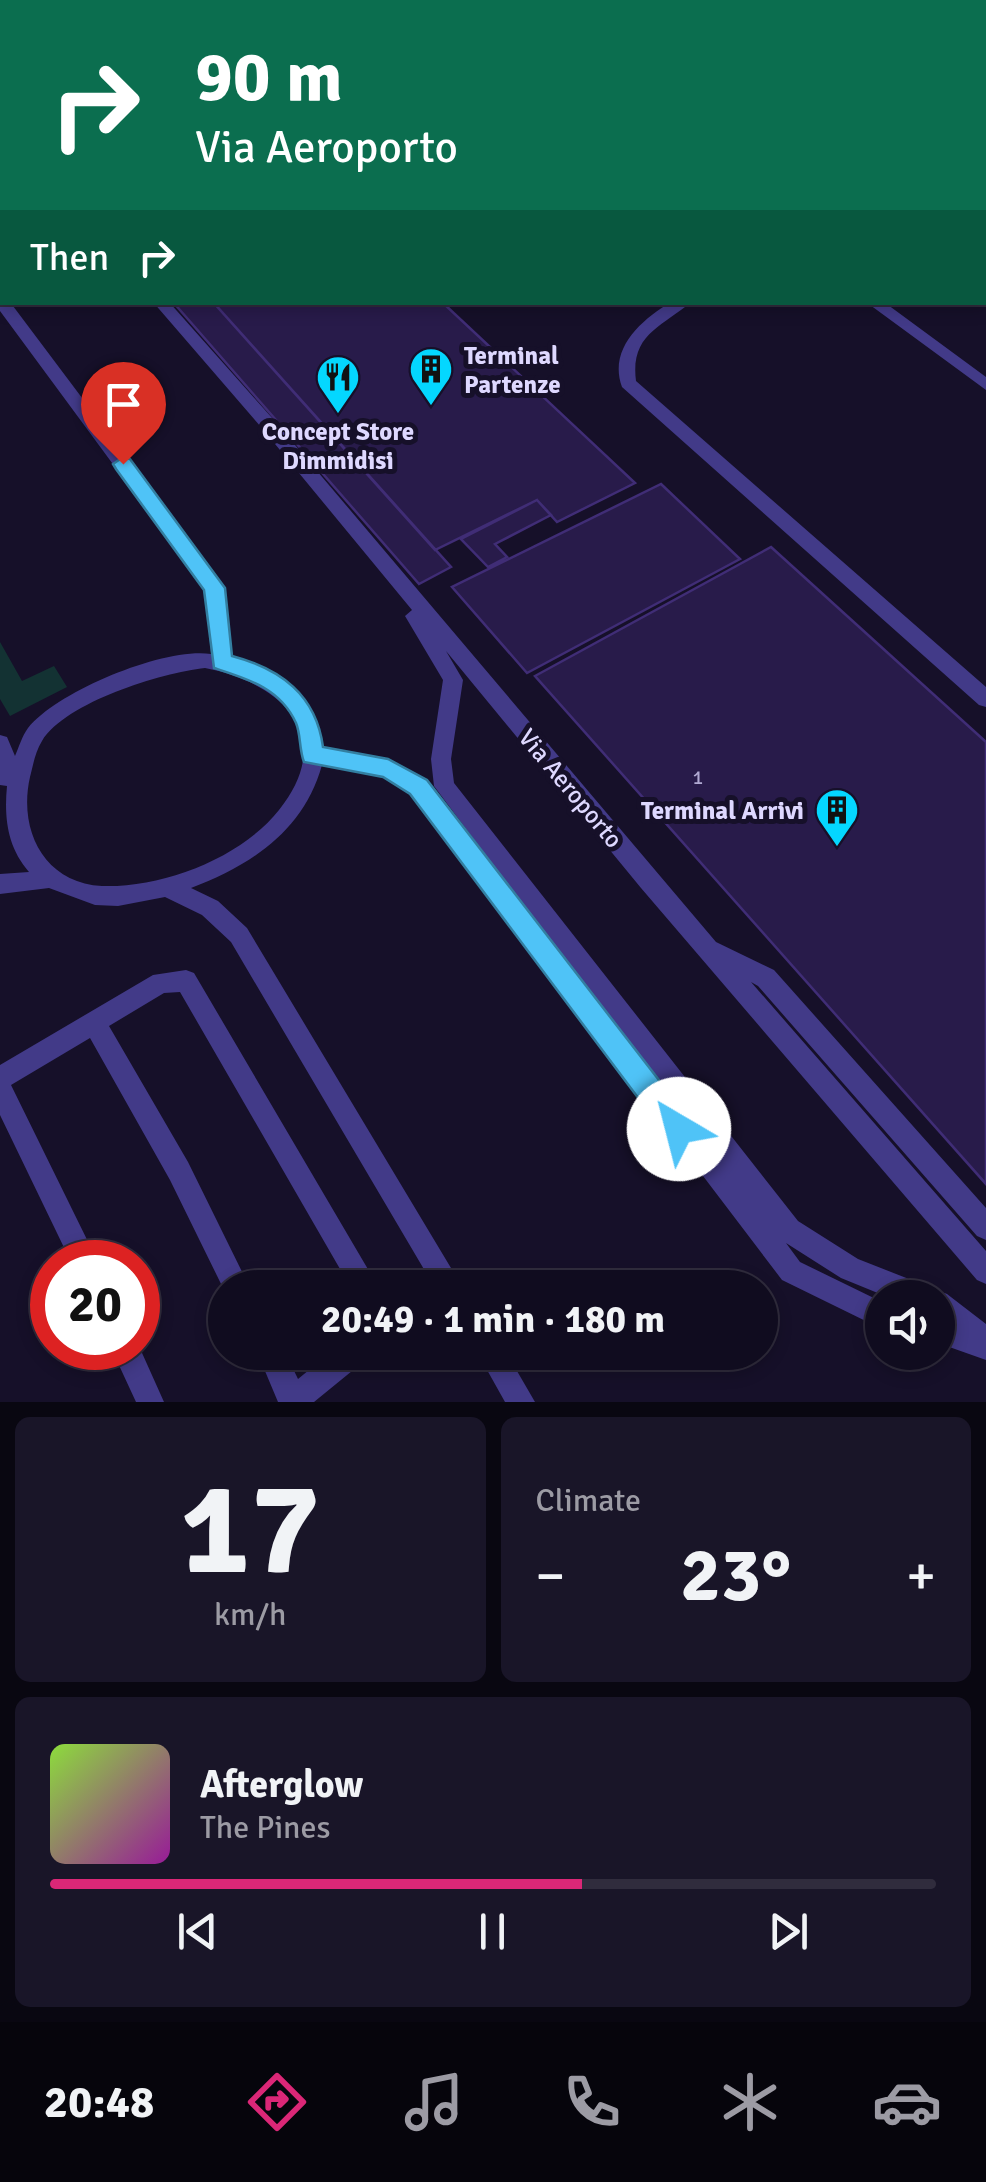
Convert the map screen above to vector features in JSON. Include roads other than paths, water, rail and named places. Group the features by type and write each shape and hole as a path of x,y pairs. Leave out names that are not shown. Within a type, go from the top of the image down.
{"lane":[{"path":"4,305 214,588 222,662"},
{"name":"Via Aeroporto","path":"163,305 986,1271"},
{"path":"679,305 652,320 634,341 624,364 628,384 986,699"},
{"path":"877,305 986,385"},
{"path":"380,559 453,680 441,758 444,786 789,1230 850,1268 880,1280"},
{"path":"0,743 5,779 4,825 21,862 45,880 70,891 103,896 169,888 258,841 284,819 308,781 313,755 309,725 292,696 260,672 222,662 158,667 69,708 34,735 5,779"},
{"path":"313,755 388,768 418,787 791,1271 865,1308"},
{"path":"0,884 45,880"},
{"path":"169,888 210,908 239,935 439,1270"},
{"path":"706,946 766,978 986,1227"},
{"path":"0,1078 161,983 186,981 355,1270"},
{"path":"94,1023 179,1171 228,1270"},
{"path":"0,1088 74,1240"},
{"path":"955,1318 986,1344"},
{"path":"955,1335 986,1344"},
{"path":"135,1370 150,1402"},
{"path":"278,1370 293,1401 331,1370"},
{"path":"502,1370 522,1402"}],"place":[{"name":"Terminal Partenze","path":"431,407"},
{"name":"Concept Store Dimmidisi","path":"338,415"},
{"name":"Terminal Arrivi","path":"837,848"}]}
